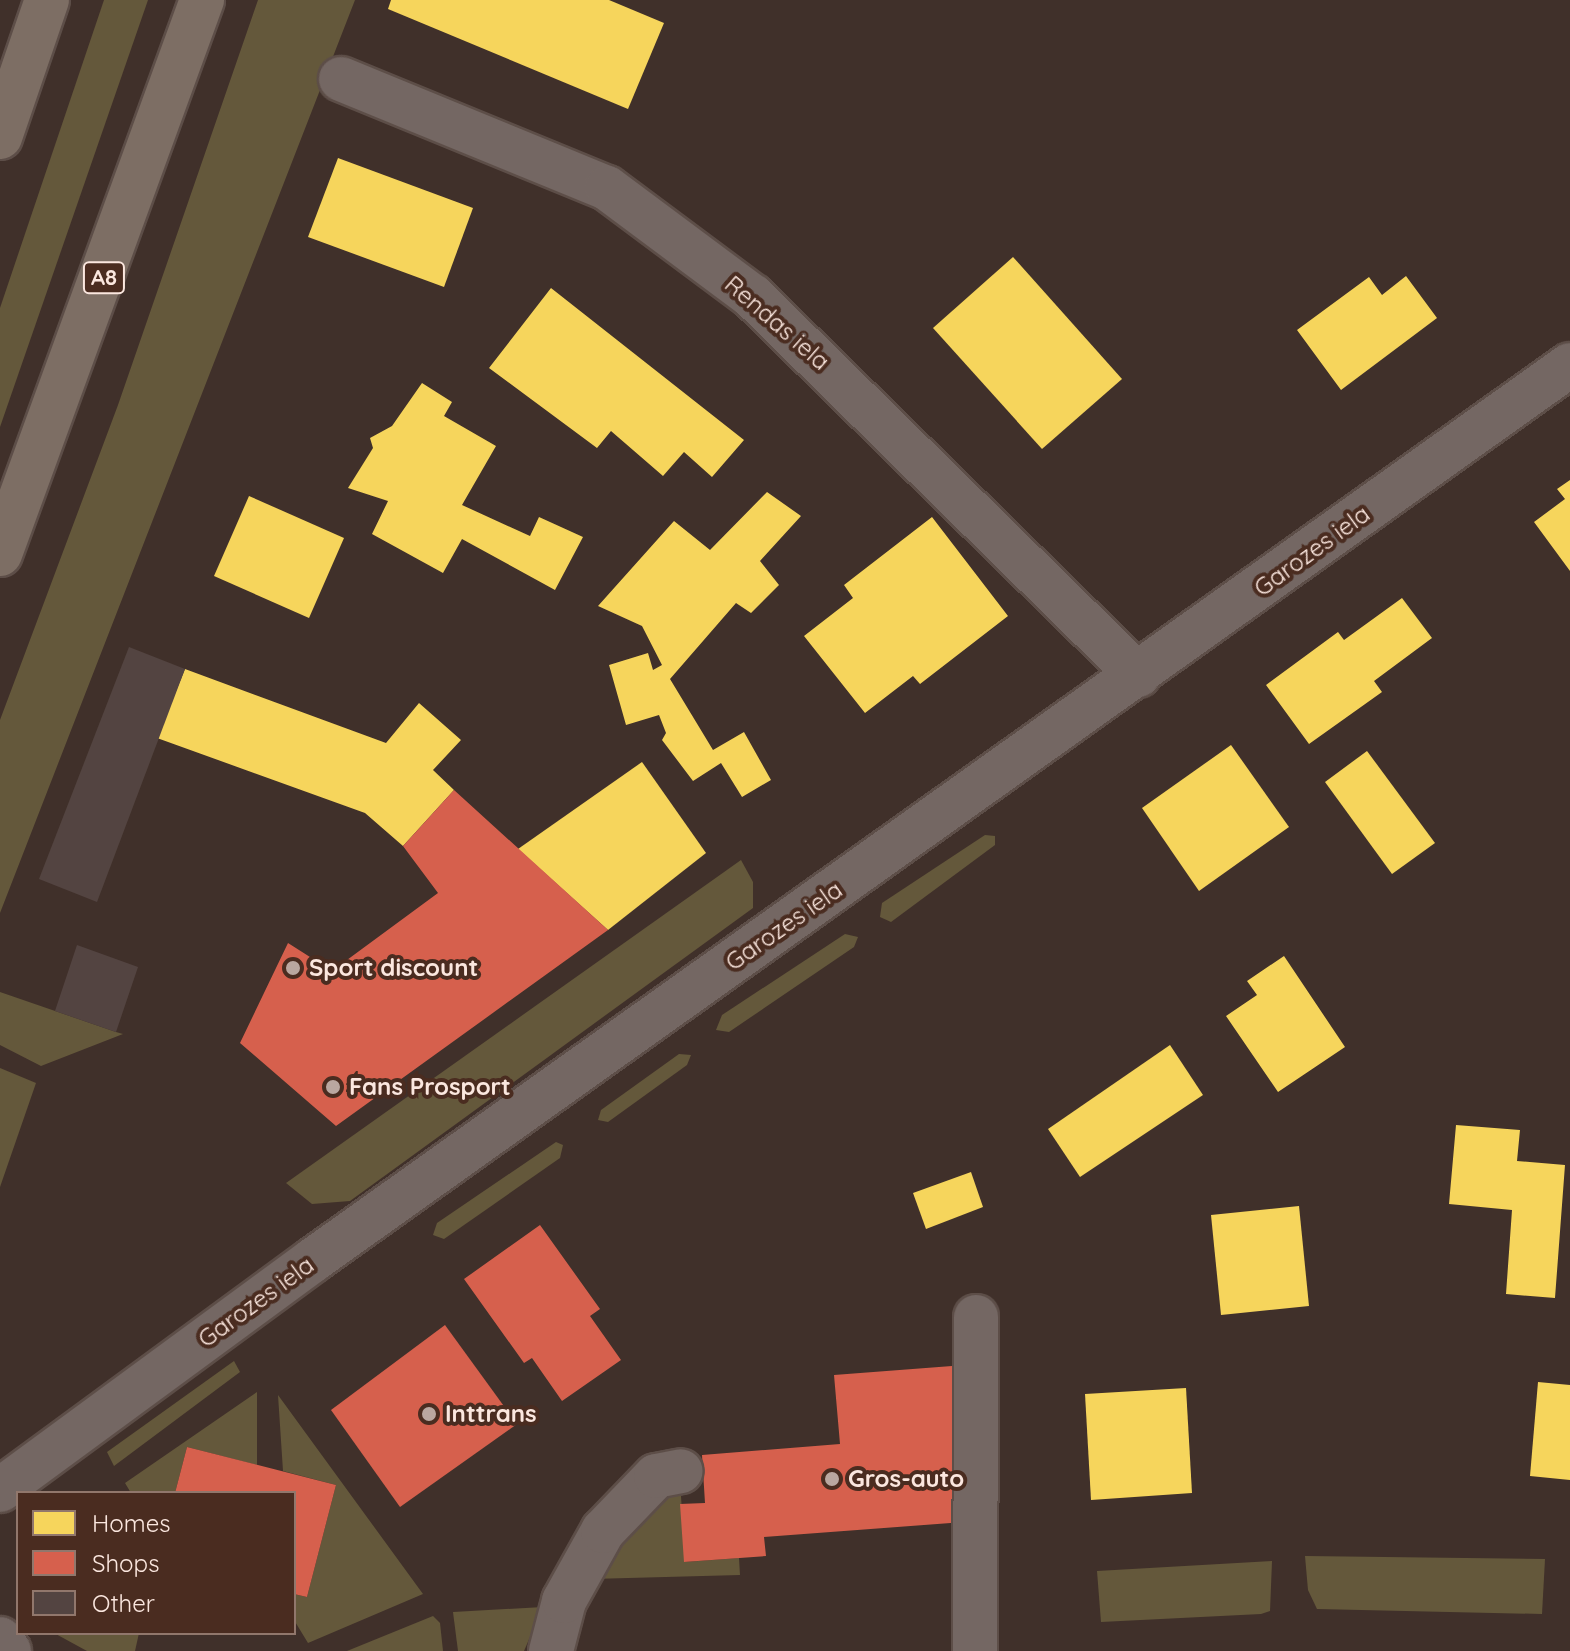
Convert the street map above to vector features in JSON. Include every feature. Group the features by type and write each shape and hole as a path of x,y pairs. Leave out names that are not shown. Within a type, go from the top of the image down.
{"highway":[{"path":"0,137 47,0"},
{"name":"A8","path":"0,554 202,0"}],"street":[{"name":"Rendas iela","path":"341,79 607,188 740,287 850,388 1138,675"},
{"name":"Garozes iela","path":"2,1494 313,1260 1570,365"},
{"path":"975,1651 976,1317"},
{"path":"551,1651 564,1601 603,1531 656,1476 681,1471"},
{"path":"0,1639 9,1651"}],"shaded area":[{"path":"104,0 148,0 0,427 0,308"},
{"path":"258,0 355,0 0,913 0,720 118,405"},
{"path":"985,835 995,836 995,845 891,922 880,917 882,903"},
{"path":"741,860 753,882 753,908 350,1201 312,1204 286,1183"},
{"path":"845,934 858,937 854,947 729,1032 716,1030 722,1015"},
{"path":"0,992 123,1034 41,1066 0,1045"},
{"path":"679,1054 691,1055 687,1065 608,1122 598,1120 601,1110"},
{"path":"0,1068 36,1083 0,1187"},
{"path":"556,1142 563,1145 560,1158 444,1239 433,1235 437,1223"},
{"path":"234,1361 240,1372 114,1466 107,1452"},
{"path":"257,1392 257,1465 187,1447 176,1491 130,1491 125,1483"},
{"path":"278,1395 423,1594 308,1643 296,1623 296,1594 307,1597 336,1485 283,1471"},
{"path":"661,1496 681,1496 685,1562 739,1558 740,1575 591,1579"},
{"path":"1305,1556 1545,1559 1542,1614 1317,1609 1308,1590"},
{"path":"1272,1561 1270,1611 1261,1614 1101,1622 1097,1571"},
{"path":"543,1607 524,1651 458,1651 453,1612"},
{"path":"433,1616 440,1623 443,1651 347,1651"},
{"path":"58,1635 139,1635 135,1651 87,1651"}],"building: Homes":[{"path":"391,0 609,0 664,23 628,109 388,9"},
{"path":"338,158 473,208 444,287 308,237"},
{"path":"1013,257 1122,379 1042,449 933,328"},
{"path":"1406,276 1437,318 1341,390 1297,330 1369,277 1382,295"},
{"path":"551,288 744,440 712,477 684,452 663,476 611,431 597,448 489,368"},
{"path":"422,383 452,402 444,416 496,446 462,505 530,536 539,517 583,537 555,590 462,539 443,573 372,534 388,501 348,488 373,448 370,438 392,426"},
{"path":"1570,480 1570,571 1534,522 1565,499 1557,489"},
{"path":"767,492 801,516 760,561 779,585 751,613 736,603 670,679 713,750 744,732 771,780 742,797 721,763 693,781 662,740 666,733 659,715 626,725 609,665 648,653 653,670 662,665 642,626 598,606 674,521 710,550"},
{"path":"249,496 344,538 309,618 214,576"},
{"path":"932,517 1008,616 920,684 913,676 865,713 804,636 853,598 844,585"},
{"path":"1402,598 1432,638 1374,681 1382,692 1309,744 1266,685 1338,632 1344,640"},
{"path":"185,669 386,743 419,703 461,740 433,770 454,790 403,846 365,813 157,738"},
{"path":"1231,745 1289,827 1199,891 1142,808"},
{"path":"1367,751 1435,843 1392,874 1325,782"},
{"path":"642,762 706,853 608,930 518,849"},
{"path":"1284,956 1345,1047 1278,1092 1226,1016 1257,995 1247,981"},
{"path":"1170,1045 1203,1095 1080,1177 1048,1129"},
{"path":"1456,1125 1520,1130 1517,1161 1565,1165 1555,1298 1506,1294 1512,1210 1449,1204"},
{"path":"971,1172 983,1207 926,1229 913,1193"},
{"path":"1299,1206 1309,1306 1221,1315 1211,1215"},
{"path":"1538,1382 1570,1385 1570,1480 1530,1476"},
{"path":"1186,1388 1192,1493 1091,1500 1085,1394"}],"building: Shops":[{"path":"454,790 608,930 336,1126 240,1043 288,943 332,971 438,893 403,846"},
{"path":"540,1225 600,1309 590,1316 621,1360 562,1401 532,1358 524,1363 464,1279"},
{"path":"445,1325 517,1424 400,1507 331,1410"},
{"name":"Gros-auto","path":"952,1366 964,1522 764,1537 766,1556 684,1562 680,1504 705,1503 702,1455 840,1444 834,1375"},
{"path":"187,1447 336,1485 307,1597 296,1594 296,1491 176,1491"}],"building: Other":[{"path":"129,647 185,669 97,902 39,879"},
{"path":"77,945 138,967 116,1032 55,1011"}],"place":[{"name":"Sport discount","path":"293,968"},
{"name":"Fans Prosport","path":"333,1087"},
{"name":"Inttrans","path":"429,1414"},
{"name":"Gros-auto","path":"832,1479"}]}
